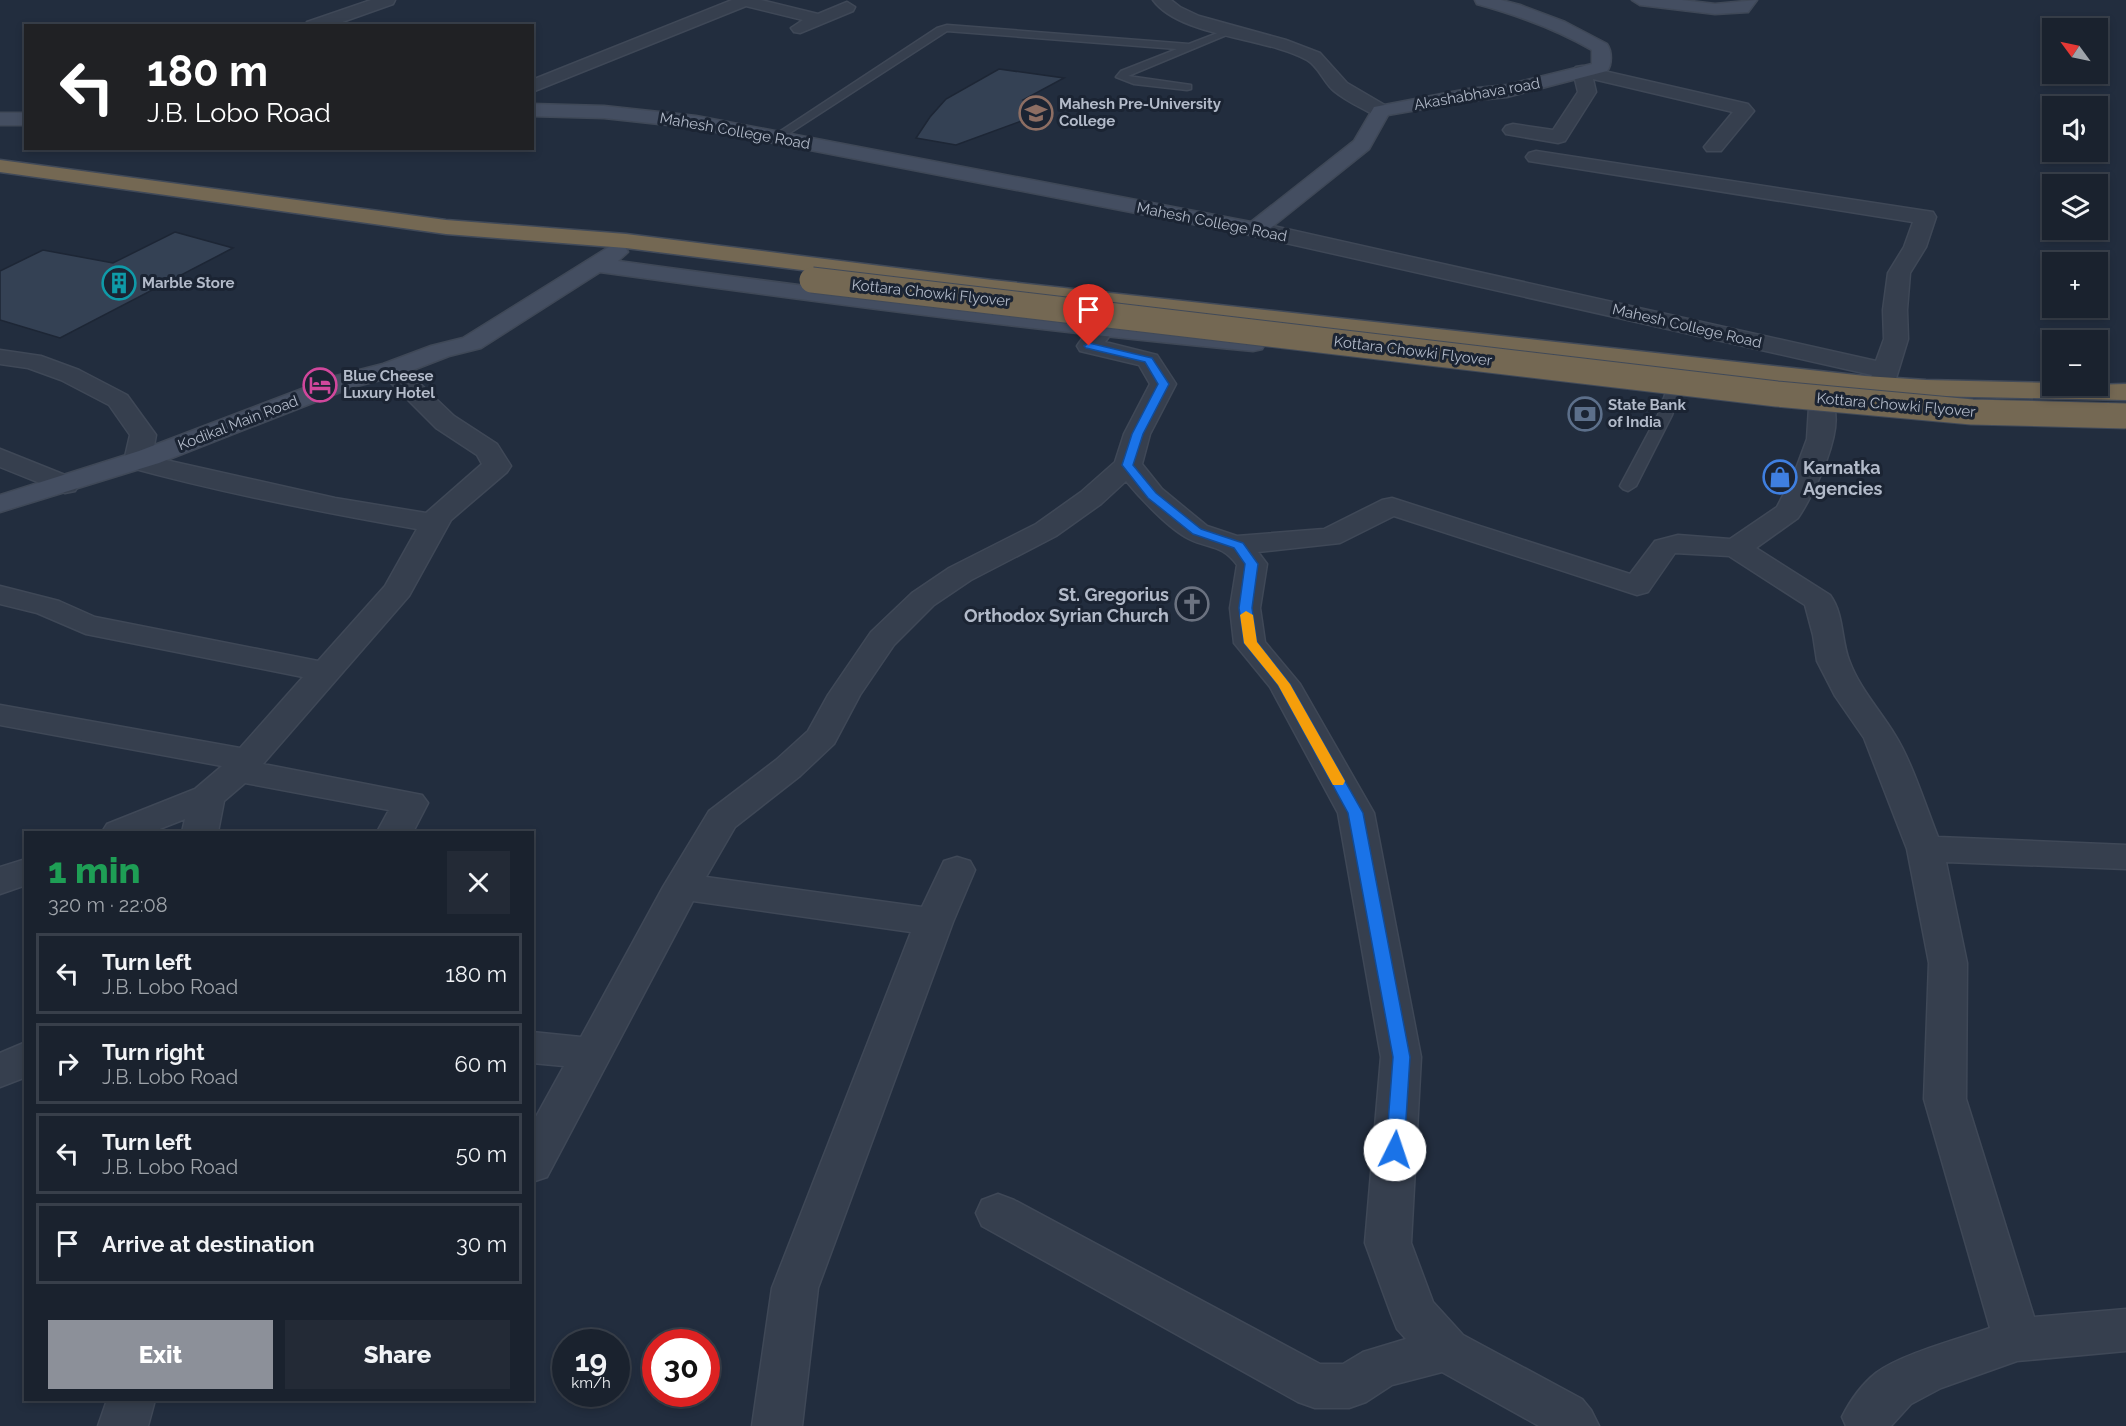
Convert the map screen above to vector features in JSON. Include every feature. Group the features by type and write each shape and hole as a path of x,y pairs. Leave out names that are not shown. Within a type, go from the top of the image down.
{"highway":[{"path":"0,166 446,227 613,253"},
{"path":"0,179 418,232 613,253 992,287 1883,378 2126,392"},
{"name":"Kottara Chowki Flyover","path":"613,253 702,263 812,280 1777,394 1972,412 2126,416"}],"street":[{"path":"319,24 387,0"},
{"path":"1161,0 1174,11 1193,20 1314,57 1340,87 1381,111 1362,145 1255,229"},
{"name":"Akashabhava road","path":"1381,111 1468,95 1507,91 1600,67 1601,48 1581,36 1511,8 1483,0"},
{"path":"1640,0 1715,9 1742,8 1749,0"},
{"path":"534,86 745,1 820,19"},
{"path":"800,28 847,7"},
{"path":"1513,130 1558,137 1587,92 1582,71 1741,108 1744,111 1714,147"},
{"name":"Mahesh College Road","path":"534,110 604,112 696,122 1255,229 1883,378"},
{"path":"0,119 24,119"},
{"path":"1536,157 1925,217 1915,247 1899,273 1895,310 1896,339 1883,378"},
{"path":"613,253 875,303 1102,330 1227,341 1822,407 2017,424 2126,428"},
{"name":"Kodikal Main Road","path":"0,504 138,460 345,381 399,367 440,351 472,343 613,253"},
{"path":"534,1162 682,887 722,819 788,768 822,738 844,695 882,639 923,599 960,574 1046,530 1091,498 1128,465 1137,434 1163,384 1148,360 1089,346 1102,330"},
{"path":"0,357 32,361 70,375 118,400 143,435 138,460 186,474 336,506 435,523"},
{"path":"122,831 207,797 243,765 398,590 439,515 497,466 487,450 445,422 401,379 399,367"},
{"path":"1736,548 1788,512 1808,474 1820,440 1822,407"},
{"path":"0,457 65,485"},
{"path":"1128,465 1152,495 1197,532 1236,545 1330,537 1392,506 1637,586 1665,547 1678,544 1736,548 1819,601 1829,635 1828,646 1833,661 1851,696 1880,737 1925,849 1948,963 1945,1099 2017,1340"},
{"path":"1236,545 1252,564 1245,608 1250,643 1284,684 1356,813 1401,1057 1388,1243 1414,1314 1446,1350 1565,1415 1574,1426"},
{"path":"0,595 48,607 86,625 325,672"},
{"path":"0,715 243,765 410,803 396,831"},
{"path":"200,831 207,797"},
{"path":"1925,849 2126,857"},
{"path":"777,1426 795,1287 934,922 957,870"},
{"path":"0,881 24,872"},
{"path":"682,887 934,922"},
{"path":"534,1047 592,1054"},
{"path":"0,1071 24,1060"},
{"path":"998,1214 1315,1386 1348,1386 1380,1367 1446,1350"},
{"path":"1867,1417 1894,1388 1926,1372 2017,1340 2126,1330"},
{"path":"123,1426 131,1401"}],"lane":[{"path":"775,138 940,30 947,28 1190,47"},
{"path":"1187,87 1134,81 1121,77 1125,73 1231,31"},
{"path":"1628,486 1665,415 1673,392"}],"building":[{"path":"999,69 1064,78 1023,100 1046,112 956,145 916,138 946,99"},
{"name":"Marble Store","path":"175,232 233,248 60,338 0,320 0,271 43,250 113,263"}],"slow traffic":[{"path":"1246,615 1250,643 1284,684 1338,781"}],"place":[{"name":"Mahesh Pre-University College","path":"1036,113"},
{"name":"Marble Store","path":"119,283"},
{"name":"Blue Cheese Luxury Hotel","path":"320,385"},
{"name":"State Bank of India","path":"1585,414"},
{"name":"Karnatka Agencies","path":"1780,477"},
{"name":"St. Gregorius Orthodox Syrian Church","path":"1192,604"}],"route":[{"path":"1089,346 1148,360 1163,384 1137,434 1128,465 1152,495 1197,532 1238,546 1252,564 1245,608 1250,643 1284,684 1356,813 1401,1057 1395,1150"}]}
